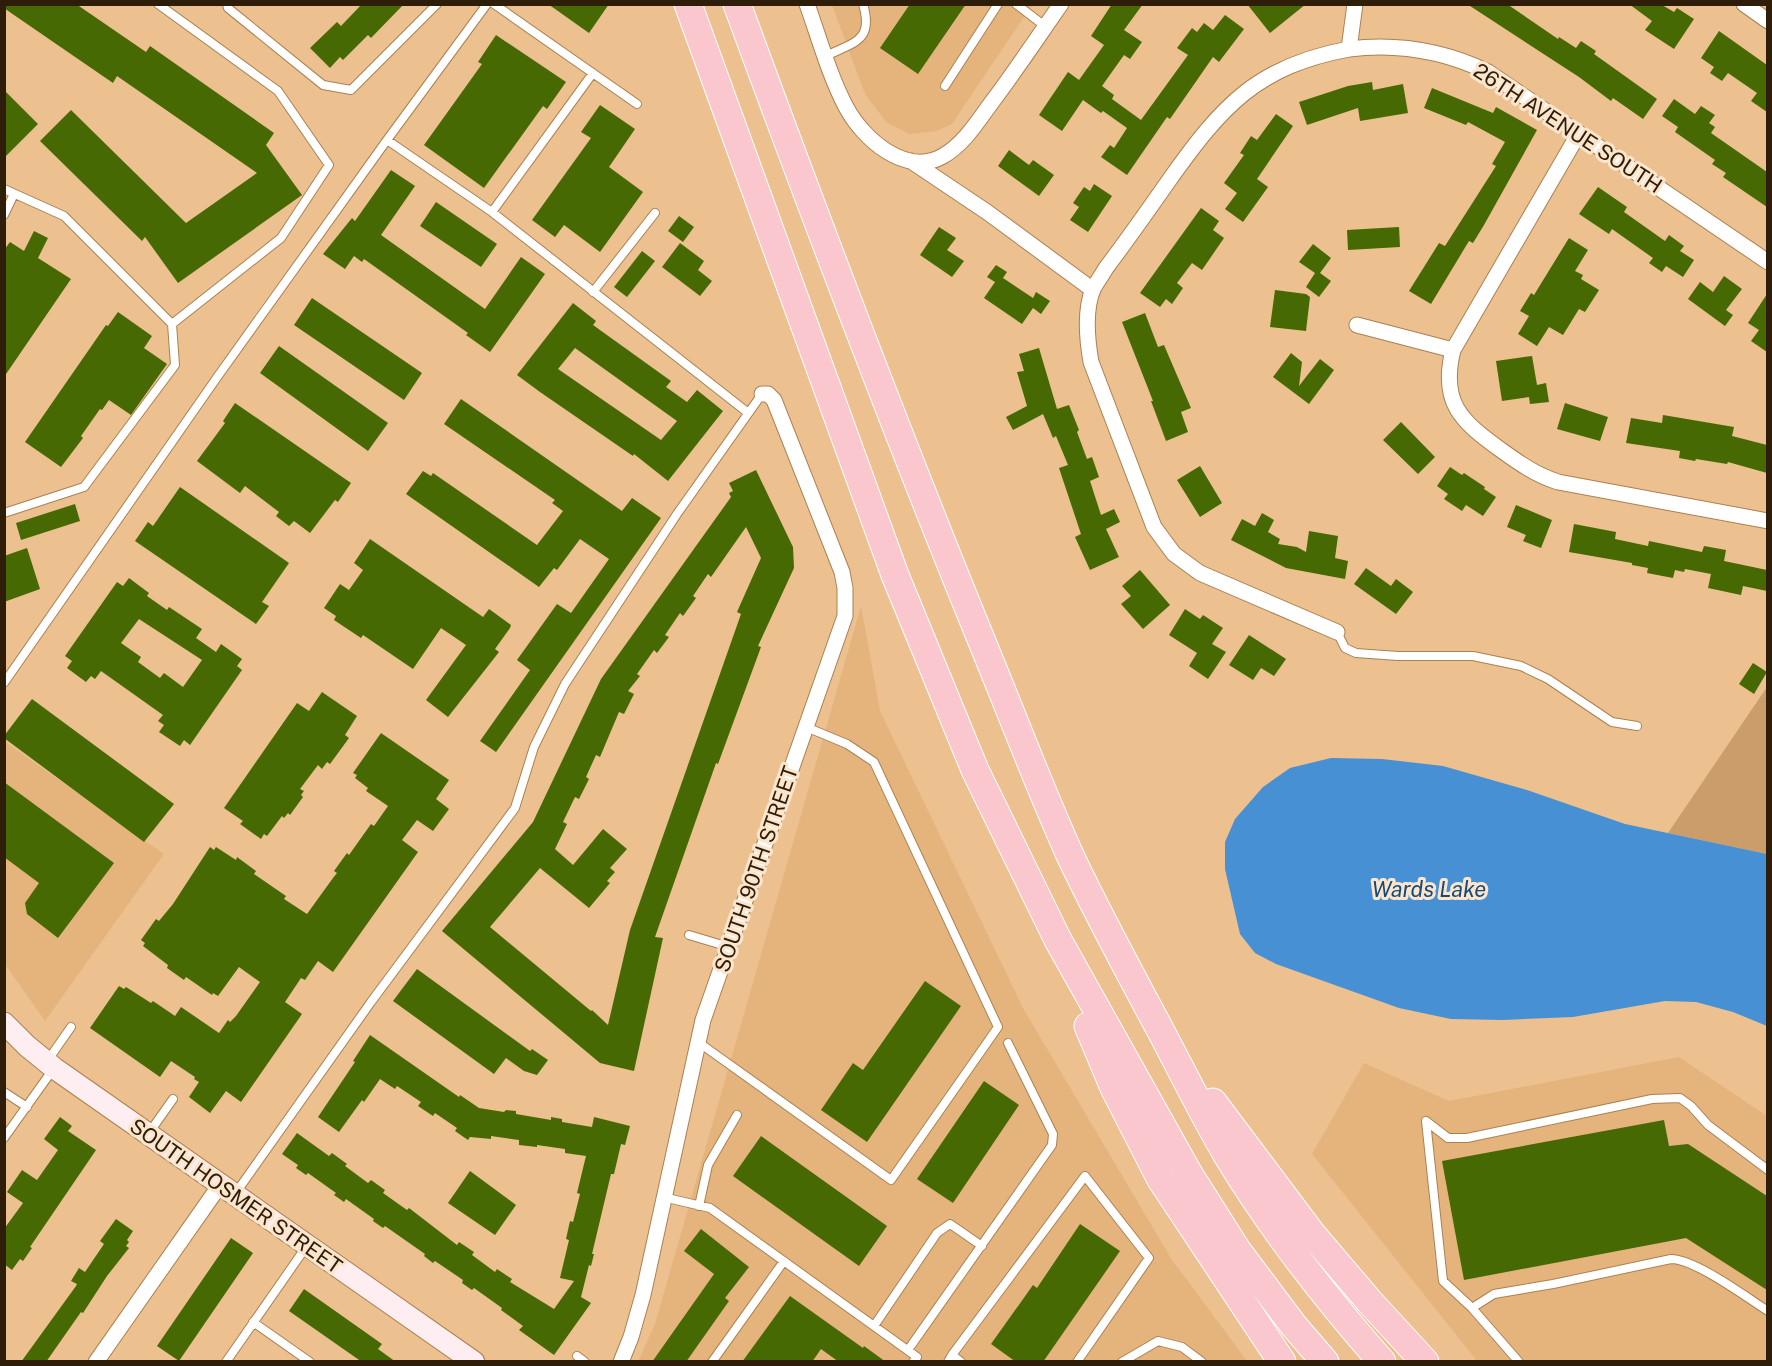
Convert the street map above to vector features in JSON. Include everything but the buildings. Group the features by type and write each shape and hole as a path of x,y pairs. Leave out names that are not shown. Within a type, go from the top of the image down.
{"highway":[{"path":"688,4 895,575 975,770 1058,940 1164,1130 1237,1250 1294,1326 1325,1362"},
{"path":"736,4 954,573 1068,850 1110,939 1164,1036 1198,1104 1280,1237 1335,1309 1382,1362"},
{"path":"1058,940 1081,1009 1113,1088 1160,1178 1282,1362"},
{"path":"1164,1036 1312,1234 1425,1362"}],"main road":[{"name":"SOUTH HOSMER STREET","path":"4,1023 50,1065 474,1362"}],"street":[{"path":"807,4 846,107 854,119 880,146 911,161 987,212 1093,290 1087,324 1087,343 1091,362 1148,513 1163,541 1180,560 1200,573 1337,632"},
{"path":"911,161 933,160 949,151 963,139 995,98 1061,4"},
{"path":"1349,49 1354,4"},
{"path":"1744,4 1764,13"},
{"name":"26TH AVENUE SOUTH","path":"1093,290 1106,268 1203,134 1229,105 1276,72 1311,57 1367,46 1403,47 1438,53 1472,64 1504,81 1767,262"},
{"path":"1579,133 1453,350 1449,368 1449,386 1460,414 1471,429 1525,468 1544,478 1767,521"},
{"path":"1357,325 1453,350"},
{"name":"SOUTH 90TH STREET","path":"621,1362 632,1337 641,1303 704,1020 845,616 845,588 842,572 774,400 768,394 762,394"},
{"path":"96,1362 227,1190"}],"lane":[{"path":"158,4 278,91 329,165 281,238 172,324"},
{"path":"227,4 228,8 323,85 351,90 437,4"},
{"path":"4,683 218,376 487,4"},
{"path":"494,4 637,104"},
{"path":"826,56 861,39 868,19 863,4"},
{"path":"945,86 998,4"},
{"path":"1016,4 1046,27"},
{"path":"492,212 593,73"},
{"path":"387,140 492,212 747,412"},
{"path":"4,189 64,216 172,324 176,365 84,487 4,513"},
{"path":"4,215 14,194"},
{"path":"593,292 655,213"},
{"path":"227,1190 371,1002 515,808 534,747 565,684 677,514 747,412 762,394"},
{"path":"1337,632 1345,648 1356,652 1398,656 1473,656 1521,666 1548,679 1612,723 1637,726"},
{"path":"698,1042 891,1180 998,1027 874,762 847,744 806,727"},
{"path":"689,935 729,947"},
{"path":"4,1138 27,1107 71,1027"},
{"path":"908,1350 1052,1145 1053,1134 1008,1043"},
{"path":"4,1092 27,1107"},
{"path":"1519,1362 1472,1308 1443,1281 1426,1121 1448,1138 1467,1138 1652,1099 1680,1098 1691,1106 1708,1125 1767,1170"},
{"path":"148,1134 173,1099"},
{"path":"699,1206 708,1165 737,1115"},
{"path":"961,1362 950,1358 1085,1176 1149,1258 1077,1362"},
{"path":"663,1197 710,1208 908,1350 917,1357 913,1362"},
{"path":"874,1326 937,1233 950,1224 982,1246"},
{"path":"226,1362 307,1245"},
{"path":"1472,1308 1494,1294 1677,1259 1699,1268 1767,1311"},
{"path":"712,1362 784,1261"},
{"path":"253,1322 310,1362"},
{"path":"1122,1362 1158,1341 1182,1347 1202,1362"},
{"path":"577,1356 585,1362"}],"shaded area":[{"path":"832,5 1032,5 952,124 937,131 909,134 886,122 865,94"},
{"path":"861,606 880,711 1023,1008 1172,1260 1247,1361 638,1362 655,1324"},
{"path":"1767,687 1767,854 1668,833"},
{"path":"4,741 164,854 45,1021 5,964"},
{"path":"1679,1057 1767,1116 1767,1361 1477,1361 1312,1154 1364,1063 1449,1101"}],"water":[{"name":"Wards Lake","path":"1331,758 1382,759 1443,766 1527,790 1625,824 1767,854 1767,1026 1733,1012 1696,1002 1665,1001 1573,1017 1503,1020 1451,1019 1399,1008 1276,964 1255,953 1240,934 1225,869 1225,842 1235,819 1263,787 1290,768"}]}
